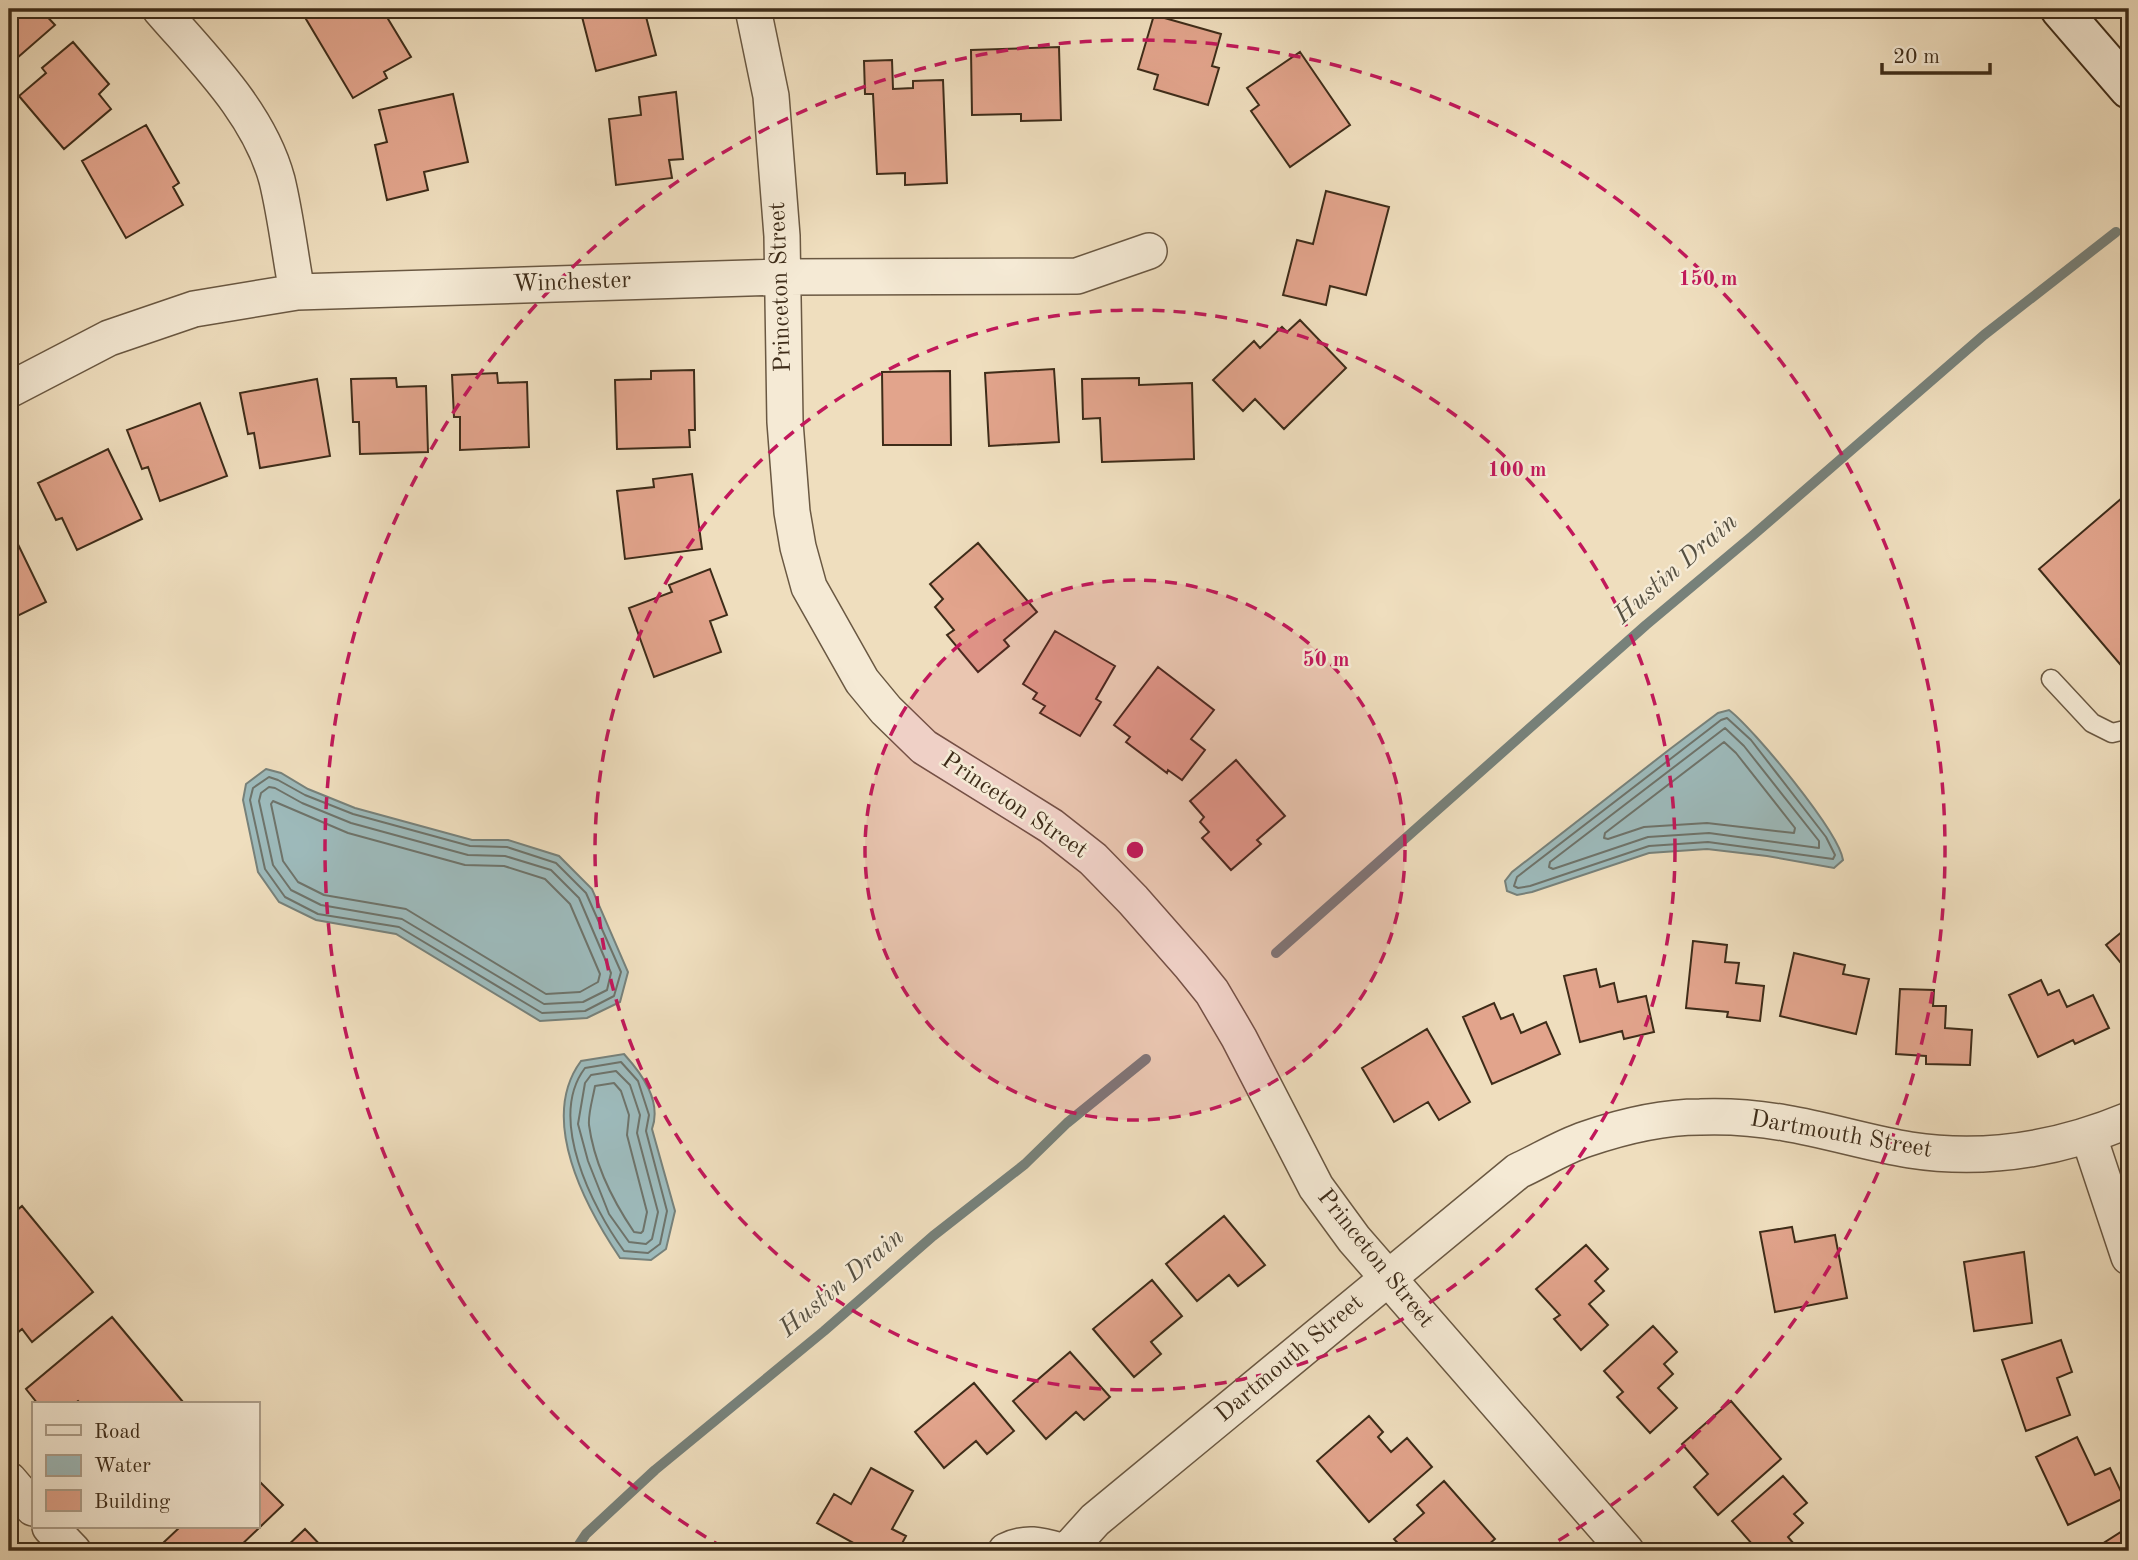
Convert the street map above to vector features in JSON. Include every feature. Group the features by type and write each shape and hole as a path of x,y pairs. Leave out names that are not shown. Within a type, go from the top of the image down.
{"street":[{"path":"160,9 230,91 258,134 276,179 297,292"},
{"name":"Princeton Street","path":"753,9 771,96 782,236 785,422 792,512 810,587 855,671 886,710 924,747 1051,826 1093,859 1133,900 1212,992 1271,1097 1316,1187 1388,1279 1626,1551"},
{"path":"2060,9 2129,89"},
{"name":"Winchester","path":"9,390 121,334 194,309 297,292 782,277 1077,276 1149,251"},
{"name":"Dartmouth Street","path":"1067,1551 1095,1520 1518,1171 1584,1140 1647,1123 1697,1117 1748,1118 1787,1123 1910,1150 1963,1155 2029,1151 2089,1137 2129,1121"},
{"path":"2089,1137 2129,1257"},
{"path":"9,1480 32,1506"},
{"path":"51,1528 73,1551"},
{"path":"1006,1551 1017,1545 1034,1543 1061,1551"}],"lane":[{"path":"2051,679 2092,723 2112,733 2129,729"}],"water":[{"path":"1729,710 1775,758 1827,827 1843,860 1834,868 1707,849 1649,853 1532,892 1517,895 1507,891 1505,881 1512,872 1718,713"},
{"path":"266,769 281,773 308,789 355,808 472,840 508,840 559,856 592,889 628,972 620,1002 587,1018 540,1021 396,934 316,920 279,902 258,872 243,800 246,784"},
{"path":"624,1054 643,1079 652,1098 652,1129 675,1211 666,1249 651,1260 620,1258 581,1188 565,1135 564,1109 569,1084 581,1061"}],"building":[{"path":"9,9 40,9 55,25 9,65"},
{"path":"324,9 382,9 411,57 384,72 387,78 353,98 306,19"},
{"path":"580,9 644,9 656,55 596,71"},
{"path":"1154,15 1221,34 1212,66 1219,68 1208,105 1154,89 1158,75 1138,69"},
{"path":"73,42 109,84 99,94 111,109 64,149 19,96 46,73 42,68"},
{"path":"1059,47 1061,120 1021,121 1021,114 972,115 971,50"},
{"path":"1300,52 1350,125 1290,167 1251,111 1259,105 1247,88"},
{"path":"892,60 893,89 913,88 913,81 943,80 947,183 905,185 905,173 877,174 873,94 865,94 864,61"},
{"path":"676,92 683,159 669,160 672,178 616,185 609,119 641,115 639,97"},
{"path":"453,94 468,162 424,172 428,190 387,200 375,145 387,142 379,110"},
{"path":"146,125 179,183 173,187 183,205 126,238 82,161"},
{"path":"1326,191 1389,207 1366,295 1330,286 1326,305 1283,295 1297,240 1313,244"},
{"path":"1300,320 1346,368 1284,429 1255,399 1243,411 1213,380 1254,341 1260,348 1282,327 1287,332"},
{"path":"1054,369 1059,442 989,446 985,373"},
{"path":"694,370 695,430 689,430 690,447 617,449 615,380 651,379 651,371"},
{"path":"950,371 951,445 883,445 882,372"},
{"path":"497,373 498,383 527,382 529,447 460,450 460,417 454,417 452,375"},
{"path":"396,378 397,387 426,386 428,452 360,454 359,422 353,422 351,379"},
{"path":"1139,378 1139,385 1192,383 1194,459 1102,462 1100,418 1083,419 1082,379"},
{"path":"317,379 330,456 260,468 254,433 248,434 240,393"},
{"path":"200,403 227,476 160,501 148,467 142,469 127,430"},
{"path":"108,449 142,519 77,550 62,518 56,520 38,483"},
{"path":"692,474 702,549 625,559 617,491 654,487 653,479"},
{"path":"2129,492 2129,666 2125,670 2039,569"},
{"path":"12,532 46,602 9,620 9,534"},
{"path":"978,543 1037,612 1004,640 1009,646 978,672 947,635 954,630 935,607 943,599 930,584"},
{"path":"710,569 727,615 710,621 721,652 654,677 629,608 672,592 669,585"},
{"path":"1055,631 1115,666 1096,699 1101,702 1080,736 1040,713 1045,706 1033,699 1037,693 1023,684"},
{"path":"1158,667 1214,710 1191,739 1205,750 1182,780 1168,770 1167,773 1126,742 1130,737 1114,725"},
{"path":"1236,760 1285,816 1257,840 1261,844 1231,870 1202,838 1209,832 1200,822 1204,817 1190,801"},
{"path":"2129,926 2129,973 2106,945"},
{"path":"1693,941 1727,945 1725,962 1739,963 1736,983 1764,986 1760,1021 1727,1017 1728,1012 1686,1008"},
{"path":"1794,953 1845,965 1843,974 1869,979 1856,1034 1780,1016"},
{"path":"1596,969 1600,987 1614,983 1618,1002 1646,996 1654,1032 1624,1039 1622,1031 1580,1042 1564,976"},
{"path":"2041,980 2048,995 2059,990 2067,1007 2093,995 2109,1028 2075,1044 2073,1040 2038,1057 2009,995"},
{"path":"1900,989 1934,990 1933,1006 1946,1006 1945,1028 1972,1030 1970,1065 1926,1064 1926,1056 1896,1054"},
{"path":"1494,1003 1501,1019 1513,1014 1521,1033 1546,1022 1560,1054 1492,1084 1463,1017"},
{"path":"1427,1029 1470,1102 1439,1120 1428,1102 1394,1122 1362,1068"},
{"path":"22,1206 93,1292 32,1342 22,1329 9,1340 9,1217"},
{"path":"1224,1216 1265,1265 1238,1286 1229,1275 1197,1301 1166,1264"},
{"path":"1792,1227 1795,1242 1835,1235 1847,1298 1775,1312 1760,1232"},
{"path":"1586,1245 1608,1269 1595,1281 1604,1291 1589,1304 1608,1325 1581,1350 1554,1319 1560,1315 1536,1289"},
{"path":"2024,1252 2032,1323 1974,1331 1964,1262"},
{"path":"1152,1280 1182,1316 1151,1342 1161,1354 1134,1377 1093,1329"},
{"path":"112,1317 183,1402 36,1402 26,1389"},
{"path":"1653,1326 1677,1352 1664,1364 1673,1374 1658,1388 1677,1408 1650,1433 1617,1397 1623,1392 1604,1371"},
{"path":"2061,1340 2072,1372 2057,1378 2070,1415 2026,1431 2002,1360"},
{"path":"1070,1352 1110,1397 1084,1420 1076,1412 1046,1439 1013,1401"},
{"path":"974,1383 1014,1431 987,1454 976,1441 944,1468 915,1432"},
{"path":"1731,1401 1781,1459 1718,1515 1694,1487 1708,1474 1682,1444"},
{"path":"1369,1416 1383,1432 1378,1437 1391,1452 1407,1438 1432,1467 1369,1522 1317,1461"},
{"path":"2077,1437 2095,1475 2110,1468 2124,1498 2068,1525 2036,1457"},
{"path":"871,1468 913,1491 892,1529 906,1536 898,1551 868,1551 817,1523 834,1494 851,1504"},
{"path":"1783,1476 1807,1503 1794,1514 1803,1523 1788,1537 1800,1551 1751,1551 1749,1548 1753,1545 1732,1521"},
{"path":"259,1481 283,1505 259,1528"},
{"path":"1444,1481 1495,1539 1481,1551 1405,1551 1394,1539 1424,1513 1417,1505"},
{"path":"179,1528 259,1528 235,1551 218,1551 215,1548 212,1551 171,1551 163,1543"},
{"path":"305,1529 326,1551 282,1551"},
{"path":"2124,1530 2129,1538 2129,1551 2091,1551"}],"waterway":[{"name":"Hustin Drain","path":"1276,953 1646,625 1984,335 2116,232"},
{"name":"Hustin Drain","path":"578,1551 578,1546 586,1534 655,1470 824,1331 933,1236 1025,1164 1067,1123 1146,1059"}]}
